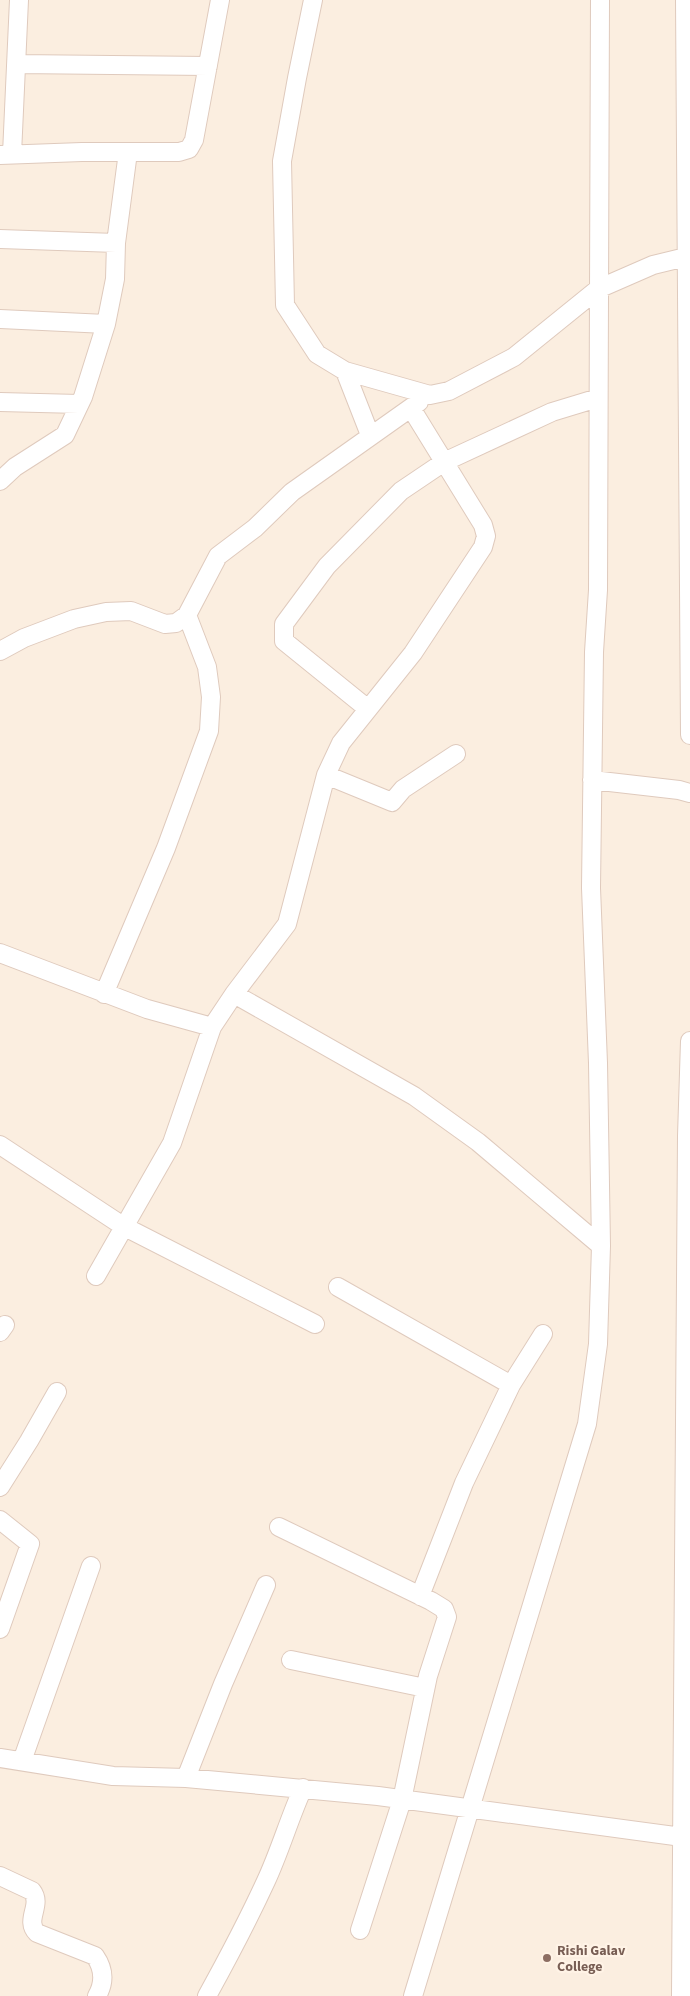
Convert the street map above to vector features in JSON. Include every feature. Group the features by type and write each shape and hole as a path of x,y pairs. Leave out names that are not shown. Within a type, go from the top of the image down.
{"street":[{"path":"18,0 16,64 6,155 178,152 189,149 194,140 220,0"},
{"path":"313,0 296,78 282,161 285,305 317,354 345,371 430,395"},
{"path":"413,1996 587,1424 598,1344 601,1246 598,1063 591,888 594,652 598,590 600,0"},
{"path":"685,0 690,735"},
{"path":"16,64 208,66"},
{"path":"0,482 15,467 65,435 79,404 106,324 115,279 116,243 128,152"},
{"path":"0,239 116,243"},
{"path":"0,650 24,638 74,619 106,612 131,611 165,624 176,623 186,615 218,556 254,528 292,492 370,435 430,395 449,391 514,358 598,289 653,265 688,256"},
{"path":"0,319 106,324"},
{"path":"345,371 370,435"},
{"path":"368,709 284,641 284,624 327,566 401,491 444,462 552,412 598,398"},
{"path":"0,402 79,404"},
{"path":"96,1276 172,1143 212,1027 234,994 287,924 326,775 341,743 413,653 483,547 486,536 482,524 411,408"},
{"path":"104,994 166,848 209,731 211,697 207,668 186,615"},
{"path":"326,775 392,802 403,789 456,754"},
{"path":"592,780 679,790 690,793"},
{"path":"0,953 104,994 147,1009 212,1027"},
{"path":"234,994 414,1096 478,1142 601,1246"},
{"path":"682,1996 686,1836 687,1146 690,1041"},
{"path":"0,1145 124,1226 315,1324"},
{"path":"338,1287 511,1385"},
{"path":"420,1596 464,1483 511,1385 543,1334"},
{"path":"0,1486 57,1392"},
{"path":"0,1520 30,1544 0,1629"},
{"path":"278,1527 420,1596 444,1609 447,1617 425,1688 402,1800 360,1930"},
{"path":"22,1761 91,1566"},
{"path":"186,1778 222,1684 266,1585"},
{"path":"291,1660 425,1688"},
{"path":"0,1758 113,1776 186,1778 303,1788 686,1836"},
{"path":"207,1996 226,1963 267,1879 303,1788"},
{"path":"0,1876 32,1891 34,1894 37,1903 31,1922 37,1933 95,1956 103,1973 97,1996"}],"place":[{"name":"Rishi Galav College","path":"547,1958"}]}
